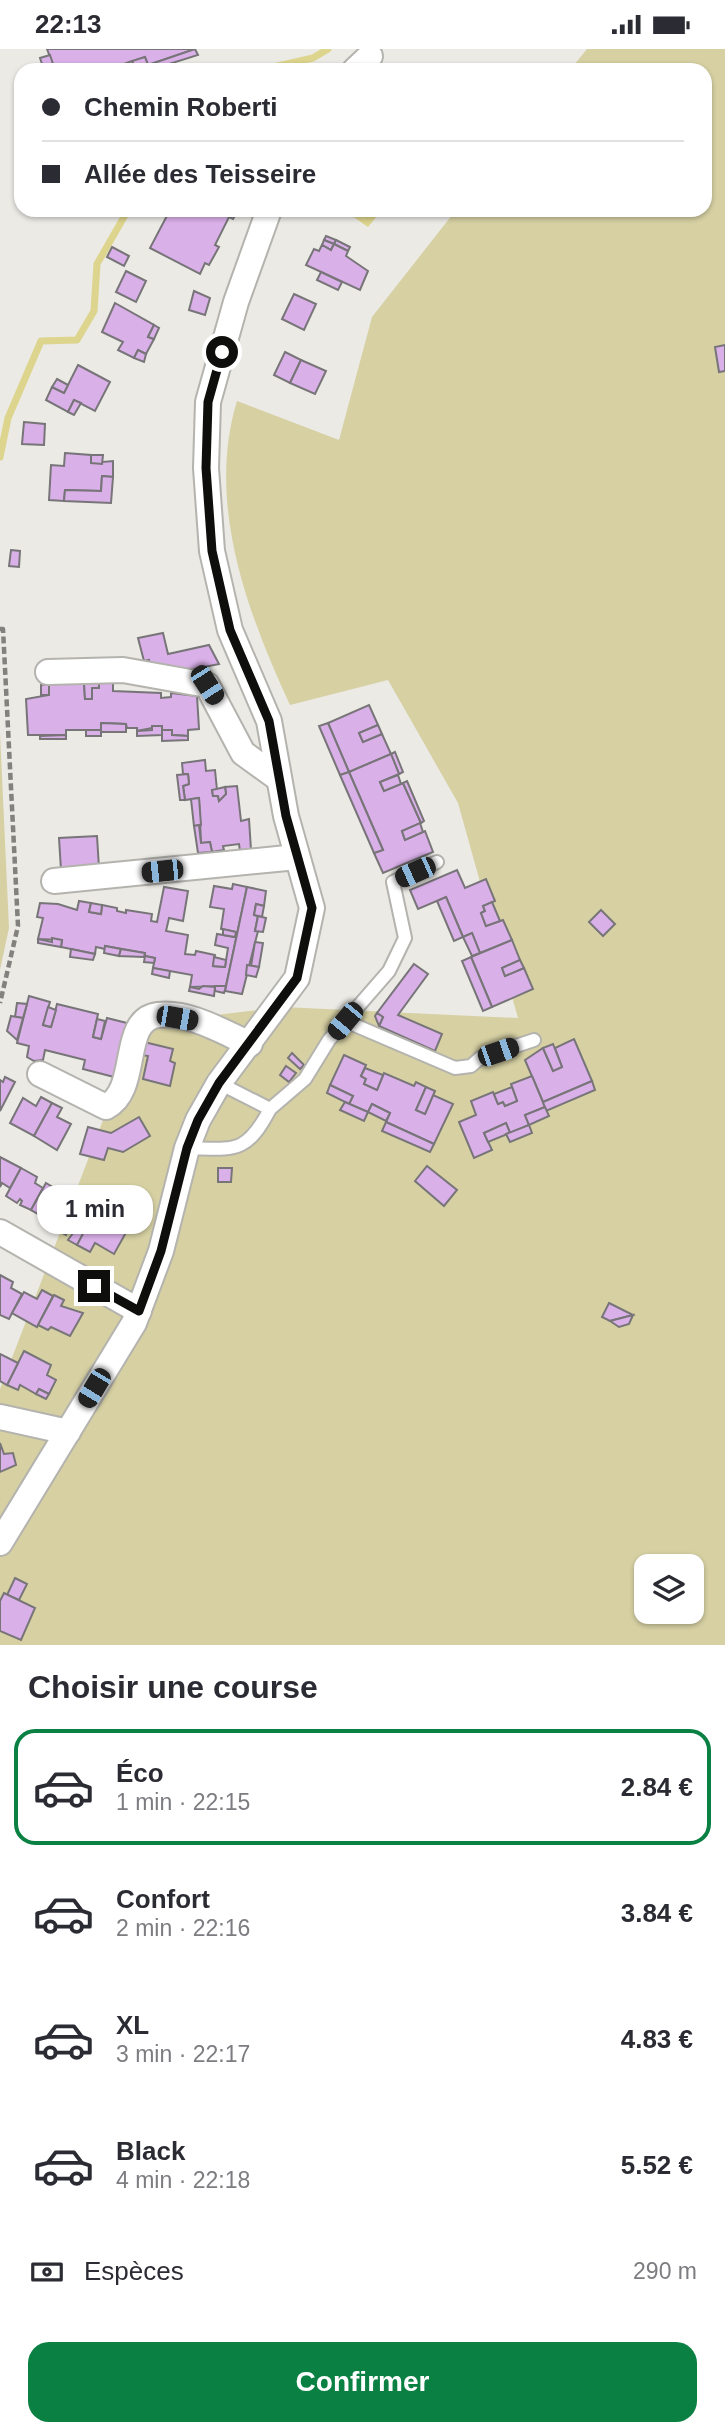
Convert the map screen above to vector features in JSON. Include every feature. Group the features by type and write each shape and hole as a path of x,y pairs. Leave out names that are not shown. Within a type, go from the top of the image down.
{"street":[{"path":"0,1542 139,1311 161,1251 187,1148 198,1120 219,1083 297,978 312,908 279,779 269,721 227,617 212,551 206,468 208,402 236,302 266,217"},
{"path":"48,671 123,670 207,685 243,753 279,779"},
{"path":"54,881 298,857"},
{"path":"40,1074 106,1107 118,1100 125,1084 135,1033 146,1019 159,1014 195,1021 250,1044"},
{"path":"0,1232 139,1311"},
{"path":"0,1417 68,1432"}],"lane":[{"path":"187,1148 239,1147 255,1137 270,1109 305,1079 329,1040 388,971 405,938 393,882 437,862"},
{"path":"345,1021 455,1068 471,1066 480,1058 534,1039"},
{"path":"219,1083 270,1109"}],"path":[{"path":"0,1003 18,926 1,629"}],"shaded area":[{"path":"587,49 725,49 725,1645 0,1645 0,1389 140,1024 283,1007 518,1018 458,803 388,680 290,705 246,595 229,517 226,478 229,440 237,401 339,440 372,317 451,217 712,217 712,63 576,63"},
{"path":"354,217 376,217 368,227"},
{"path":"0,733 9,928 0,970"}],"building":[{"path":"47,49 195,49 154,63 147,63 145,57 127,63 52,63"},
{"path":"195,49 198,55 172,63 154,63"},
{"path":"50,55 53,63 42,63 40,58"},
{"path":"145,57 147,63 133,63 132,61"},
{"path":"166,217 229,217 215,245 219,247 209,265 205,263 200,274 150,248"},
{"path":"326,236 336,240 334,244 324,240"},
{"path":"324,240 334,244 331,250 322,245"},
{"path":"336,240 350,247 348,251 334,244"},
{"path":"334,244 348,251 346,256 368,271 360,290 306,265 314,249 319,251 322,245 331,250"},
{"path":"112,247 129,256 124,266 107,257"},
{"path":"126,271 146,281 136,302 116,292"},
{"path":"321,272 342,282 338,290 317,280"},
{"path":"194,291 210,298 205,315 189,310"},
{"path":"294,294 316,304 304,330 282,319"},
{"path":"115,303 154,325 148,337 154,339 146,354 138,350 134,358 118,350 123,342 102,332"},
{"path":"154,325 159,328 154,339 148,337"},
{"path":"725,345 725,371 719,372 715,347"},
{"path":"138,350 146,354 144,362 134,358"},
{"path":"285,352 301,360 290,383 274,375"},
{"path":"301,360 326,371 315,394 290,383"},
{"path":"78,365 110,382 95,411 74,400 68,412 46,400 52,387 64,393"},
{"path":"57,379 68,385 64,393 52,387"},
{"path":"74,400 81,403 74,415 68,412"},
{"path":"24,422 45,424 44,445 22,444"},
{"path":"65,453 91,455 91,463 113,461 113,477 102,476 101,491 65,490 64,501 49,500 51,465 64,466"},
{"path":"91,455 103,455 102,464 91,463"},
{"path":"102,476 113,477 111,503 64,501 65,490 101,491"},
{"path":"11,550 20,551 19,567 9,566"},
{"path":"163,633 168,654 209,645 219,664 180,672 173,666 151,671 149,660 144,661 138,638"},
{"path":"113,681 113,691 161,693 161,698 171,697 171,693 197,696 199,729 188,730 188,736 172,735 172,730 162,730 162,726 137,731 137,728 127,728 126,724 101,723 101,730 66,730 66,735 28,735 26,699 49,695 49,684 84,683 85,699 92,699 92,688 99,688 99,682"},
{"path":"99,682 99,688 92,688 92,699 85,699 84,683"},
{"path":"49,684 49,695 41,695 41,685"},
{"path":"369,705 378,725 359,733 363,742 382,734 391,754 349,772 328,723"},
{"path":"101,723 126,724 126,732 101,732"},
{"path":"328,723 349,772 340,775 319,726"},
{"path":"378,725 382,734 363,742 359,733"},
{"path":"152,726 162,726 162,735 137,736 137,731 152,730"},
{"path":"86,730 101,730 101,736 86,736"},
{"path":"162,730 172,730 172,735 188,736 188,740 162,741"},
{"path":"66,735 66,739 40,739 40,736"},
{"path":"395,752 403,772 399,774 391,754"},
{"path":"391,754 399,774 380,782 384,791 403,783 421,823 402,831 405,840 425,831 433,852 383,873 374,853 383,850 349,772"},
{"path":"205,760 206,771 215,770 217,790 212,790 213,796 218,796 219,801 226,794 225,787 237,786 241,821 249,819 251,850 240,851 239,844 223,846 224,850 212,852 210,842 201,843 199,798 185,800 183,786 189,784 188,774 183,774 182,763"},
{"path":"349,772 383,850 374,853 340,775"},
{"path":"188,774 189,784 183,786 185,800 180,800 177,775"},
{"path":"398,775 401,784 384,791 380,782"},
{"path":"407,781 424,821 421,823 403,783"},
{"path":"225,787 226,794 219,801 218,796 213,796 212,790"},
{"path":"199,798 201,825 194,826 191,799"},
{"path":"420,823 423,832 405,840 402,831"},
{"path":"199,825 201,843 210,842 212,852 198,853 194,826"},
{"path":"97,836 99,868 61,870 59,838"},
{"path":"457,870 465,888 486,879 495,901 483,906 485,911 481,913 486,926 503,920 512,940 480,953 472,933 463,937 446,897 418,909 410,890"},
{"path":"233,884 247,887 226,986 190,987 192,975 153,968 155,958 145,956 145,953 105,946 105,949 96,947 95,954 61,947 62,940 38,939 43,918 37,917 40,903 58,904 77,910 79,901 91,903 89,912 101,914 102,905 126,913 126,910 152,914 151,921 157,922 164,887 188,891 183,921 169,918 166,931 188,935 185,954 195,955 196,951 215,955 213,966 225,967 228,948 215,945 217,934 235,937 236,932 221,929 224,909 210,907 214,886 232,889"},
{"path":"247,887 266,891 264,906 256,904 254,915 258,916 255,931 258,931 242,994 225,991"},
{"path":"446,897 463,937 454,941 437,901"},
{"path":"492,902 500,921 486,926 481,913 485,911 483,906"},
{"path":"91,903 102,905 101,914 89,912"},
{"path":"256,904 264,906 262,917 254,915"},
{"path":"601,910 615,924 603,936 589,922"},
{"path":"258,916 266,918 263,932 255,931"},
{"path":"223,929 236,932 235,937 223,935"},
{"path":"472,933 480,953 472,956 463,937"},
{"path":"52,938 62,940 61,947 38,943 38,939 52,942"},
{"path":"512,940 520,960 502,968 505,976 524,968 533,989 492,1007 471,957"},
{"path":"255,942 263,943 259,967 251,966"},
{"path":"105,946 121,949 119,956 104,953"},
{"path":"71,949 95,954 93,960 70,957"},
{"path":"121,949 145,953 144,957 119,956"},
{"path":"145,956 155,958 154,963 144,962"},
{"path":"214,957 226,960 225,967 213,966"},
{"path":"471,957 492,1007 483,1011 462,961"},
{"path":"520,960 524,968 505,976 502,968"},
{"path":"414,964 428,974 398,1015 442,1034 435,1051 379,1026 383,1017 377,1013"},
{"path":"247,965 259,967 256,977 246,975"},
{"path":"153,968 170,971 169,978 152,974"},
{"path":"203,986 215,987 214,996 189,991 190,987 199,989"},
{"path":"215,986 226,986 224,993 215,991"},
{"path":"29,996 50,1002 43,1025 51,1027 57,1004 98,1014 93,1037 101,1039 107,1018 127,1023 114,1077 83,1069 85,1060 45,1050 43,1060 34,1061 27,1057 29,1046 17,1043"},
{"path":"17,1003 27,1004 23,1018 15,1017"},
{"path":"48,1007 56,1010 51,1027 43,1025"},
{"path":"377,1013 383,1017 379,1026 375,1016"},
{"path":"11,1016 23,1018 17,1040 7,1031"},
{"path":"97,1019 105,1021 101,1039 93,1037"},
{"path":"574,1039 592,1081 543,1102 525,1060 543,1048 553,1071 562,1067 555,1048"},
{"path":"144,1042 173,1049 170,1061 175,1063 170,1086 143,1079 148,1056 141,1055"},
{"path":"553,1044 562,1067 553,1071 543,1048"},
{"path":"292,1053 304,1065 300,1069 288,1058"},
{"path":"344,1055 366,1065 361,1076 366,1079 364,1084 377,1090 384,1073 414,1086 416,1082 426,1087 416,1110 425,1114 433,1095 453,1104 434,1144 386,1122 390,1113 372,1104 368,1112 349,1104 353,1096 330,1085"},
{"path":"286,1066 296,1073 289,1082 280,1075"},
{"path":"365,1068 383,1075 377,1090 364,1084 366,1079 361,1076"},
{"path":"532,1076 545,1107 525,1115 529,1125 510,1133 506,1123 484,1133 492,1150 474,1158 459,1122 476,1115 471,1101 493,1092 498,1104 503,1102 505,1106 517,1101 511,1084"},
{"path":"5,1077 15,1082 0,1111 0,1080 3,1082"},
{"path":"592,1081 595,1090 546,1111 543,1102"},
{"path":"330,1085 353,1096 349,1104 327,1093"},
{"path":"426,1087 435,1091 425,1114 416,1110"},
{"path":"512,1087 517,1101 505,1106 503,1102 498,1104 494,1094"},
{"path":"41,1097 52,1103 34,1136 10,1123 23,1098 36,1106"},
{"path":"345,1102 368,1112 364,1121 340,1110"},
{"path":"52,1103 62,1108 57,1117 71,1124 57,1150 34,1136"},
{"path":"372,1104 390,1113 386,1121 368,1112"},
{"path":"545,1107 549,1116 529,1125 525,1115"},
{"path":"139,1117 150,1136 123,1152 108,1148 104,1160 80,1154 88,1127 111,1133"},
{"path":"386,1122 434,1144 430,1152 382,1131"},
{"path":"506,1123 510,1133 488,1142 484,1133"},
{"path":"529,1125 532,1133 510,1142 506,1134"},
{"path":"0,1157 21,1168 10,1188 2,1183 0,1187"},
{"path":"427,1166 457,1190 444,1206 415,1181"},
{"path":"21,1168 37,1177 35,1183 43,1188 31,1210 20,1205 20,1199 17,1203 6,1196"},
{"path":"218,1168 232,1168 231,1182 218,1182"},
{"path":"46,1183 70,1197 59,1216 50,1211 45,1218 31,1210"},
{"path":"69,1200 85,1208 81,1218 89,1223 77,1245 68,1240 73,1233 68,1230 66,1235 53,1228"},
{"path":"50,1211 59,1216 55,1224 45,1218"},
{"path":"95,1211 128,1229 114,1254 95,1243 90,1252 77,1245"},
{"path":"0,1275 13,1282 11,1288 22,1294 9,1319 0,1315"},
{"path":"42,1290 53,1296 37,1327 12,1313 24,1292 37,1299"},
{"path":"54,1295 64,1300 61,1306 83,1313 70,1336 51,1327 48,1330 38,1325"},
{"path":"609,1303 633,1315 610,1321 602,1317"},
{"path":"633,1315 629,1324 619,1327 610,1321"},
{"path":"24,1351 51,1365 47,1375 56,1380 49,1394 39,1389 36,1394 20,1385 18,1390 7,1385"},
{"path":"0,1354 18,1363 7,1385 0,1381"},
{"path":"39,1389 49,1394 46,1399 36,1394"},
{"path":"0,1443 4,1454 13,1453 16,1465 0,1472"},
{"path":"15,1578 27,1584 19,1600 7,1595"},
{"path":"4,1593 35,1608 21,1640 0,1631 0,1601"}],"waterway":[{"path":"291,63 313,58 328,49"},
{"path":"0,457 8,418 41,341 77,340 94,311 97,264 124,217"}],"route":[{"path":"94,1286 139,1311 161,1251 187,1148 198,1120 219,1083 297,978 312,908 286,816 269,721 230,630 212,551 206,468 208,402 222,352"}]}
